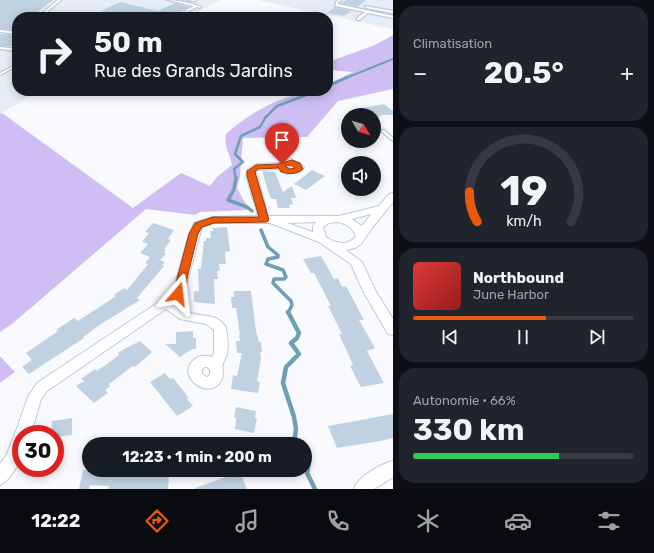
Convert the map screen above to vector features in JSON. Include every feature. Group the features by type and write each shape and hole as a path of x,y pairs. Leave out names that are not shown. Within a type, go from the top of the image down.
{"street":[{"path":"267,220 251,176 251,171 256,167 281,166"},
{"path":"356,262 360,239 365,228 393,196"},
{"path":"383,207 321,223 318,226 318,235 356,262 369,291 393,330"},
{"path":"26,425 35,397 42,387 178,294 194,234 198,225 213,220 267,220 300,218 336,219 358,227 360,239"},
{"path":"267,220 342,246 354,244 360,239"},
{"path":"166,303 188,318 208,318 220,328 221,352 215,366"},
{"path":"0,477 12,461"},
{"path":"362,488 387,470 393,469"}],"lane":[{"path":"45,12 60,0"},
{"path":"168,0 199,6 187,11"},
{"path":"188,0 195,0"},
{"path":"340,0 336,5 393,17"},
{"path":"366,7 393,12"},
{"path":"372,13 378,9"},
{"path":"358,19 367,12"},
{"path":"0,31 12,32"},
{"path":"0,48 12,49"},
{"path":"0,74 12,68"},
{"path":"383,131 393,140"}],"shaded area":[{"path":"0,0 220,0 197,12 12,12 12,96 30,96 0,114"},
{"path":"257,0 393,0 393,29 333,16 333,12 313,12"},
{"path":"393,35 393,89 338,101 307,137 243,138 240,176 237,188 249,210 200,212 195,215 146,209 12,324 0,332 0,114 2,113 133,208 181,173 210,186 217,177 232,165 226,146 226,134 249,116 286,98 292,96 333,96 333,82 353,72 333,70 333,60 375,45"},
{"path":"0,356 15,372 0,383"}],"building":[{"path":"0,0 53,0 37,12 12,12 12,30 0,29"},
{"path":"346,0 366,0 357,7 341,3"},
{"path":"120,2 158,11 175,3 190,7 180,12 101,11"},
{"path":"335,7 351,11 344,16 328,12"},
{"path":"0,34 12,35 12,46 0,46"},
{"path":"384,104 393,111 393,115 381,116 381,108 362,108"},
{"path":"312,170 325,176 306,190 294,184"},
{"path":"263,171 275,172 283,192 292,186 296,198 291,198 293,204 289,205 290,208 278,208 276,199 272,199 270,197"},
{"path":"153,223 174,230 168,239 171,240 164,249 166,250 164,253 166,254 160,260 165,262 162,265 164,266 137,298 140,300 101,324 83,337 84,338 29,374 22,367 32,360 26,353 74,318 78,321 116,296 114,295 124,288 127,290 148,264 145,263 150,257 140,253 148,244 142,242 149,233 145,232"},
{"path":"227,227 230,251 225,252 226,264 219,264 220,271 217,271 218,279 214,279 215,304 194,302 194,291 199,291 198,269 201,269 204,241 206,241 206,238 211,238 210,231 213,231 213,228"},
{"path":"321,256 334,279 338,278 342,287 346,286 364,320 359,320 375,348 367,351 384,383 361,387 350,366 353,365 339,334 342,334 328,306 331,306 314,273 311,273 303,259"},
{"path":"234,291 251,291 256,331 259,342 261,342 262,352 260,352 261,359 257,381 260,382 258,393 231,389 233,375 237,376 242,353 237,353 236,341 240,341 240,335 236,308 232,308 231,297 234,297"},
{"path":"193,331 193,338 196,338 196,349 192,349 180,357 165,344 176,344 176,332"},
{"path":"140,341 152,352 135,367 133,366 109,384 110,386 105,390 108,393 94,403 76,386 84,381 81,379 95,369 97,371 119,355 118,353"},
{"path":"165,373 170,379 173,378 189,398 187,399 193,406 177,416 150,382"},
{"path":"236,407 256,411 255,418 257,418 254,433 235,429 236,418 234,417"},
{"path":"393,414 393,438 380,441 337,448 328,426"},
{"path":"72,418 72,435 64,436 64,425 52,425 52,421"},
{"path":"82,475 82,477 169,477 168,489 108,489 109,486 90,485 89,489 79,489"},
{"path":"226,477 242,477 247,489 195,489"}],"waterway":[{"path":"346,78 393,59"},
{"path":"333,84 348,77"},
{"path":"236,179 234,169 243,162 235,154 241,136 260,127 265,118 277,106 304,96"},
{"path":"236,179 234,189 228,200 247,207 252,211"},
{"path":"261,230 268,247 278,255 278,257 268,259 266,264 283,270 286,277 284,279 274,279 273,283 291,301 292,305 288,312"},
{"path":"288,312 299,333 297,338 291,343 299,354 286,367 283,383 294,417 296,429 295,437"},
{"path":"309,477 315,489"}],"route":[{"path":"178,294 194,234 198,225 203,222 213,220 264,220 251,176 251,171 256,167 273,166 281,166 284,170 291,172 299,169 298,165 292,162 282,164"}]}
